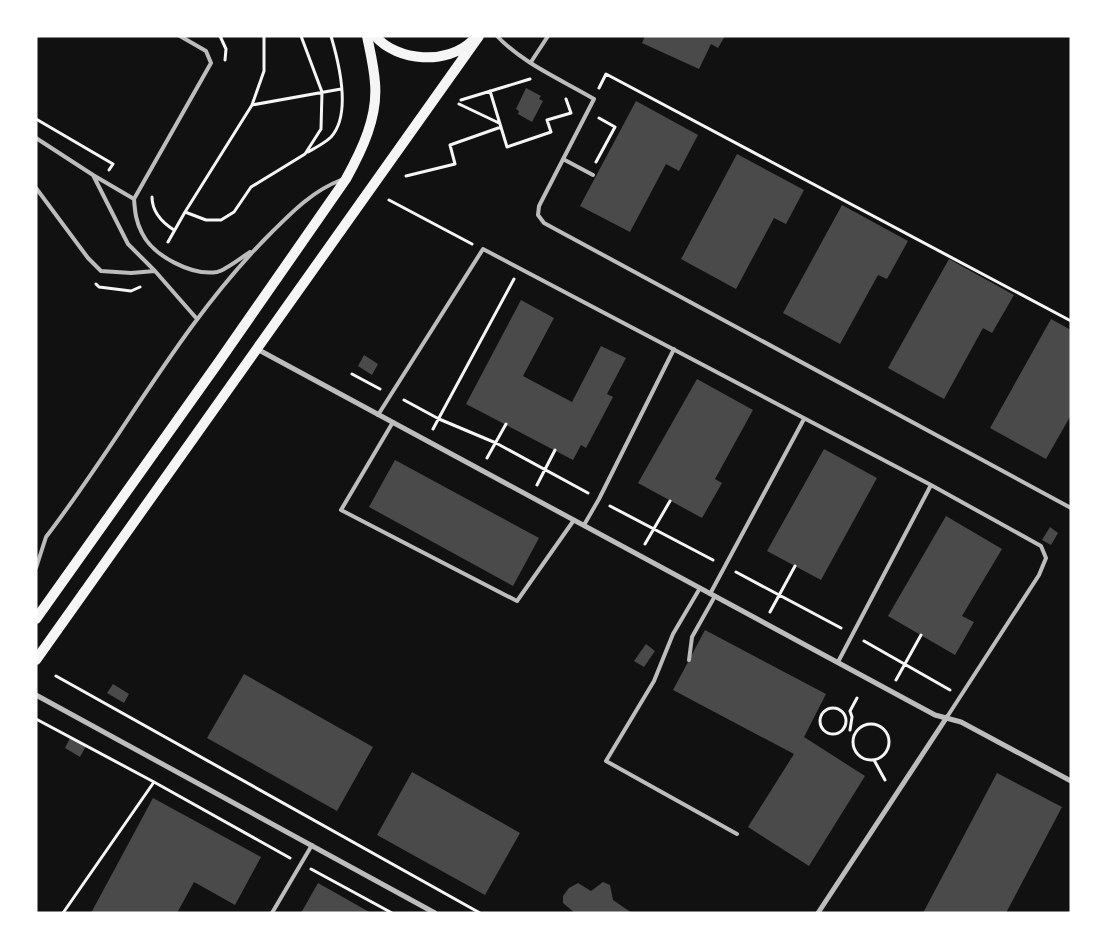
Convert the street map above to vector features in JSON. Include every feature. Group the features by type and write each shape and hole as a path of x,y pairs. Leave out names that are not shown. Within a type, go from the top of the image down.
{"main road":[{"path":"36,619 213,371 346,179 365,141 373,114 376,84 367,36"},
{"path":"376,36 396,51 416,57 435,57 453,53 469,44 478,36"},
{"path":"36,660 478,36"}],"street":[{"path":"257,349 935,715 961,722 1071,781"},
{"path":"36,695 435,913"},
{"path":"818,913 947,717"}],"lane":[{"path":"180,36 206,52 211,64 134,200 136,219 143,235 162,256 198,272 218,272 254,250"},
{"path":"497,36 508,47 531,62 594,99 539,206 538,215 544,223 1071,508"},
{"path":"531,62 548,36"},
{"path":"36,138 134,200"},
{"path":"563,159 591,174"},
{"path":"93,175 128,244 198,319"},
{"path":"36,568 46,537 230,276 297,207 329,185 346,179"},
{"path":"36,188 88,258 101,272 131,273 155,271"},
{"path":"378,415 483,249 931,485 1041,546 1046,558 1040,576 947,717"},
{"path":"584,525 599,499 674,349"},
{"path":"689,660 692,637 726,567 804,419"},
{"path":"393,422 340,510 517,602 574,520"},
{"path":"838,662 931,485"},
{"path":"700,588 673,634 654,681 606,761 737,834"},
{"path":"272,913 312,846"}],"path":[{"path":"174,230 252,105 264,70 264,36"},
{"path":"301,36 322,92 321,129 305,154"},
{"path":"185,212 206,220 221,220 234,212 251,187 330,138 338,124 342,106 340,74 331,36"},
{"path":"594,99 606,74 1071,321"},
{"path":"500,123 460,102 538,77"},
{"path":"252,105 341,88"},
{"path":"490,91 507,147 551,132 547,120 571,113 566,97"},
{"path":"587,112 615,127 591,174"},
{"path":"36,120 112,164 108,170 152,195"},
{"path":"406,176 455,164 450,145 501,128"},
{"path":"388,200 483,249"},
{"path":"427,441 520,268"},
{"path":"352,374 439,419 496,443 852,634 961,696"},
{"path":"481,470 506,424"},
{"path":"531,497 555,450"},
{"path":"639,555 670,501"},
{"path":"764,622 795,566"},
{"path":"890,690 921,635"},
{"path":"56,676 480,913"},
{"path":"850,730 852,717 850,711 857,698"},
{"path":"830,708 837,709 845,718 844,726 839,732 830,733 823,729 820,721 821,717 826,710 830,708"},
{"path":"36,719 392,913"},
{"path":"874,724 885,731 889,742 888,748 880,758 874,760 863,758 858,755 853,745 854,734 862,726 874,724"},
{"path":"844,726 854,734"},
{"path":"874,760 885,780"},
{"path":"63,913 154,782"}],"building":[{"path":"645,36 725,36 718,48 711,44 699,69 642,43"},
{"path":"526,88 541,96 539,99 543,101 532,122 518,114 519,111 516,109"},
{"path":"636,101 698,135 679,171 666,164 630,232 580,206"},
{"path":"737,154 804,190 786,224 774,218 736,289 681,259"},
{"path":"842,205 908,241 887,279 878,275 840,344 783,313"},
{"path":"949,259 1014,295 992,333 983,328 944,399 888,368"},
{"path":"521,300 554,318 523,376 572,402 601,346 626,358 607,394 613,397 586,448 581,445 573,460 466,404"},
{"path":"1051,319 1071,330 1071,415 1046,459 990,428"},
{"path":"364,355 378,364 372,375 358,366"},
{"path":"697,379 753,410 715,479 722,483 702,518 638,483"},
{"path":"824,449 877,478 821,580 767,551"},
{"path":"395,460 539,538 513,586 369,507"},
{"path":"946,516 1002,549 962,616 974,622 955,655 888,616"},
{"path":"1050,527 1058,533 1051,545 1042,540"},
{"path":"705,630 826,694 804,737 865,776 809,866 748,827 794,754 673,690"},
{"path":"646,644 655,651 644,667 634,661"},
{"path":"244,674 373,747 337,811 207,738"},
{"path":"113,684 129,694 124,703 107,693"},
{"path":"70,738 86,746 80,757 65,748"},
{"path":"412,772 520,833 485,895 377,835"},
{"path":"997,773 1062,807 1006,913 923,913"},
{"path":"153,798 261,857 235,905 194,882 177,913 91,913"},
{"path":"603,882 610,885 613,900 632,913 575,913 563,903 563,896 569,888 578,883 591,891"},
{"path":"318,883 371,913 301,913"}]}
